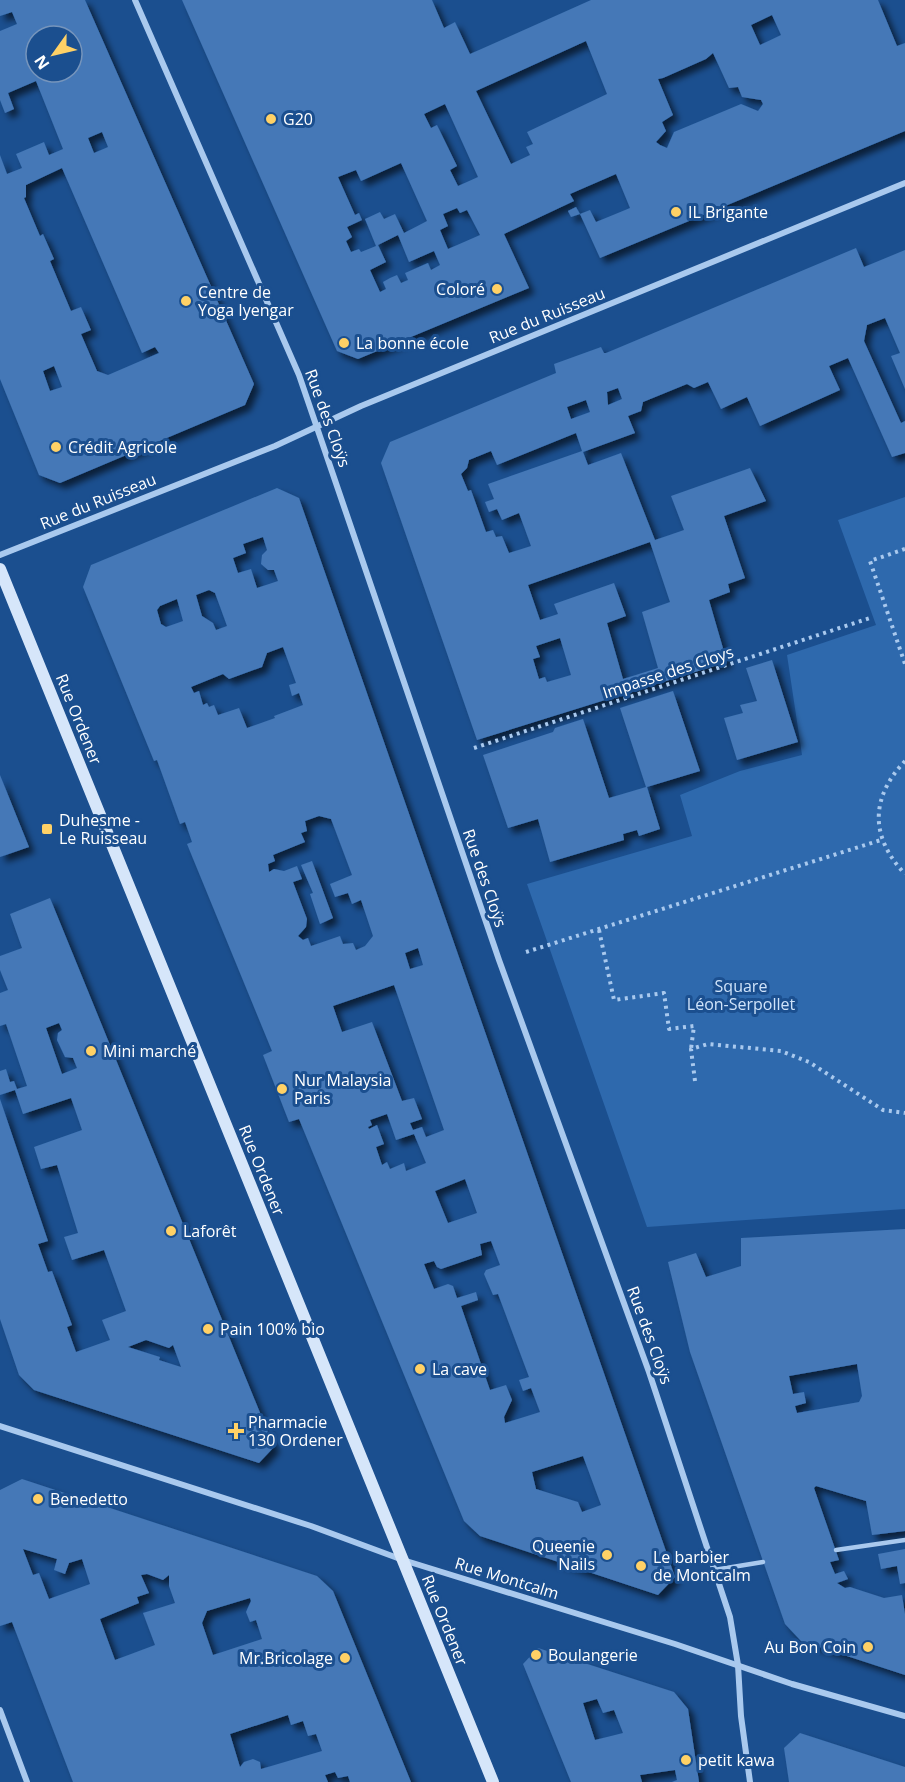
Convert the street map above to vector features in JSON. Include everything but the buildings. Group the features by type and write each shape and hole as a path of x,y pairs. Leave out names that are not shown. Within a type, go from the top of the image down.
{"main road":[{"name":"Rue Ordener","path":"0,570 493,1782"}],"street":[{"name":"Rue des Cloÿs","path":"135,0 298,375 499,960 649,1372 730,1617 738,1665 741,1716 750,1782"},
{"name":"Rue du Ruisseau","path":"0,555 275,446 317,426 905,183"},
{"name":"Rue Montcalm","path":"0,1426 311,1526 403,1560 792,1684 905,1716"},
{"path":"0,1710 27,1782"}],"lane":[{"path":"836,1550 905,1540"},
{"path":"714,1570 762,1562"}],"path":[{"path":"905,549 870,561 905,664"},
{"name":"Impasse des Cloys","path":"474,748 870,618"},
{"path":"905,761 890,778 881,797 878,819 881,840 891,858 905,874"},
{"path":"499,960 881,840"},
{"path":"599,930 614,1000 663,993 669,1029 694,1026 691,1049 695,1081"},
{"path":"691,1049 708,1044 781,1052 809,1062 883,1110 905,1113"}],"green space":[{"name":"Square Léon-Serpollet","path":"905,497 905,1209 647,1227 527,884 692,836 680,795 740,771 802,755 787,655 876,625 838,520"}],"place":[{"name":"G20","path":"271,119"},
{"name":"IL Brigante","path":"676,212"},
{"name":"Coloré","path":"497,289"},
{"name":"Centre de Yoga Iyengar","path":"186,301"},
{"name":"La bonne école","path":"344,343"},
{"name":"Crédit Agricole","path":"56,447"},
{"name":"Duhesme - Le Ruisseau","path":"47,829"},
{"name":"Mini marché","path":"91,1051"},
{"name":"Nur Malaysia Paris","path":"282,1089"},
{"name":"Laforêt","path":"171,1231"},
{"name":"Pain 100% bio","path":"208,1329"},
{"name":"La cave","path":"420,1369"},
{"name":"Pharmacie 130 Ordener","path":"236,1431"},
{"name":"Benedetto","path":"38,1499"},
{"name":"Queenie Nails","path":"607,1555"},
{"name":"Le barbier de Montcalm","path":"641,1566"},
{"name":"Au Bon Coin","path":"868,1647"},
{"name":"Boulangerie","path":"536,1655"},
{"name":"Mr.Bricolage","path":"345,1658"},
{"name":"petit kawa","path":"686,1760"}]}
